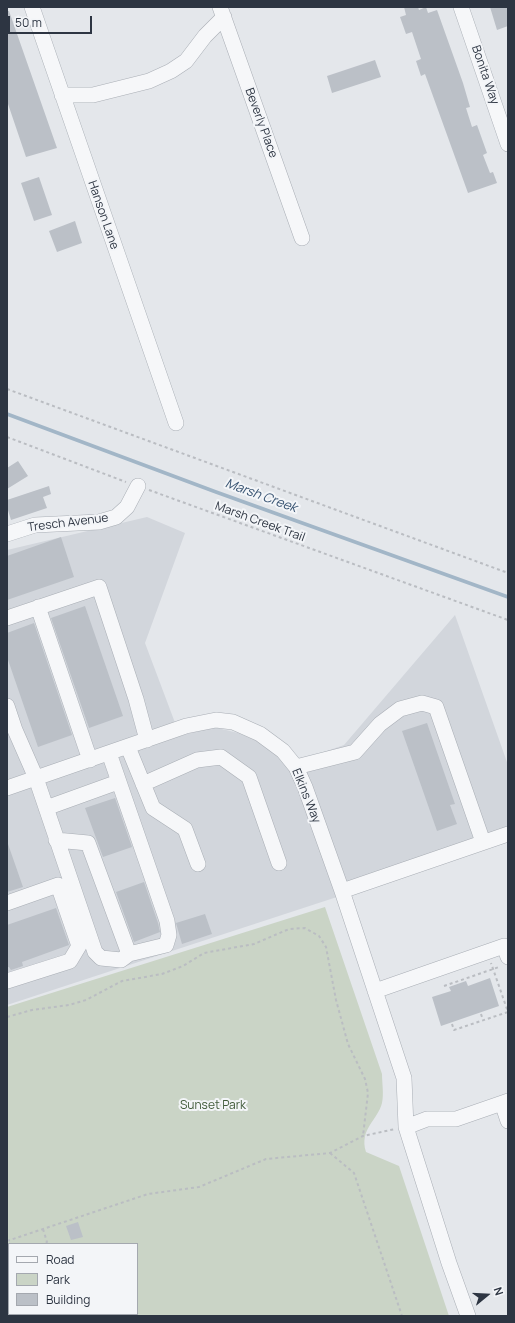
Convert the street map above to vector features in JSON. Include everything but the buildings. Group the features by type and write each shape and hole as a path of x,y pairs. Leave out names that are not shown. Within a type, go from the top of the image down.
{"street":[{"name":"Hanson Lane","path":"32,7 176,423"},
{"name":"Bonita Way","path":"461,7 503,114 508,144"},
{"path":"62,95 93,95 149,81 171,71 186,61 222,12"},
{"name":"Beverly Place","path":"222,12 302,238"},
{"name":"Tresch Avenue","path":"7,534 35,525 99,522 116,517 127,507 138,486"},
{"path":"7,618 99,586 136,699 147,740"},
{"path":"38,607 90,760"},
{"path":"296,767 355,752 380,724 400,709 422,704 436,707 483,842"},
{"path":"7,706 15,730 36,778 95,952 101,958 121,960 130,954 166,945 169,935 167,921 109,753"},
{"name":"Elkins Way","path":"7,788 186,726 216,720 233,722 260,734 283,751 296,767 305,788 342,891 404,1078 406,1127 449,1263 468,1316"},
{"path":"128,746 153,808 185,829 198,864"},
{"path":"143,784 197,760 221,757 249,777 279,863"},
{"path":"46,808 118,782"},
{"path":"342,891 508,834"},
{"path":"56,840 88,843 130,954"},
{"path":"7,902 58,885 79,946 70,961 7,981"},
{"path":"375,991 504,946 504,962"},
{"path":"406,1127 427,1119 456,1119 505,1102 508,1121"}],"path":[{"path":"7,389 508,573"},
{"name":"Marsh Creek Trail","path":"7,437 508,620"},
{"path":"7,1017 32,1010 69,1005 86,1000 122,981 162,974 183,966 204,954 254,944 289,929 305,928 319,936 326,947 336,1000 348,1044 365,1079 368,1094 363,1136"},
{"path":"452,1024 454,1030 508,1012 487,952"},
{"path":"444,986 493,969 504,962"},
{"path":"481,1014 483,1020"},
{"path":"7,1241 148,1194 199,1187 266,1159 330,1153 363,1136 406,1127"},
{"path":"330,1153 354,1173 402,1316"},
{"path":"43,1229 48,1242 46,1243"}],"shaded area":[{"path":"147,517 185,533 145,643 180,736 214,727 238,733 267,745 287,765 344,745 455,615 508,765 508,841 7,1005 7,550"}],"green space":[{"name":"Sunset Park","path":"325,907 382,1074 382,1103 365,1137 366,1152 399,1166 449,1316 7,1316 7,1007"}],"waterway":[{"name":"Marsh Creek","path":"7,414 216,492 508,597"}]}
